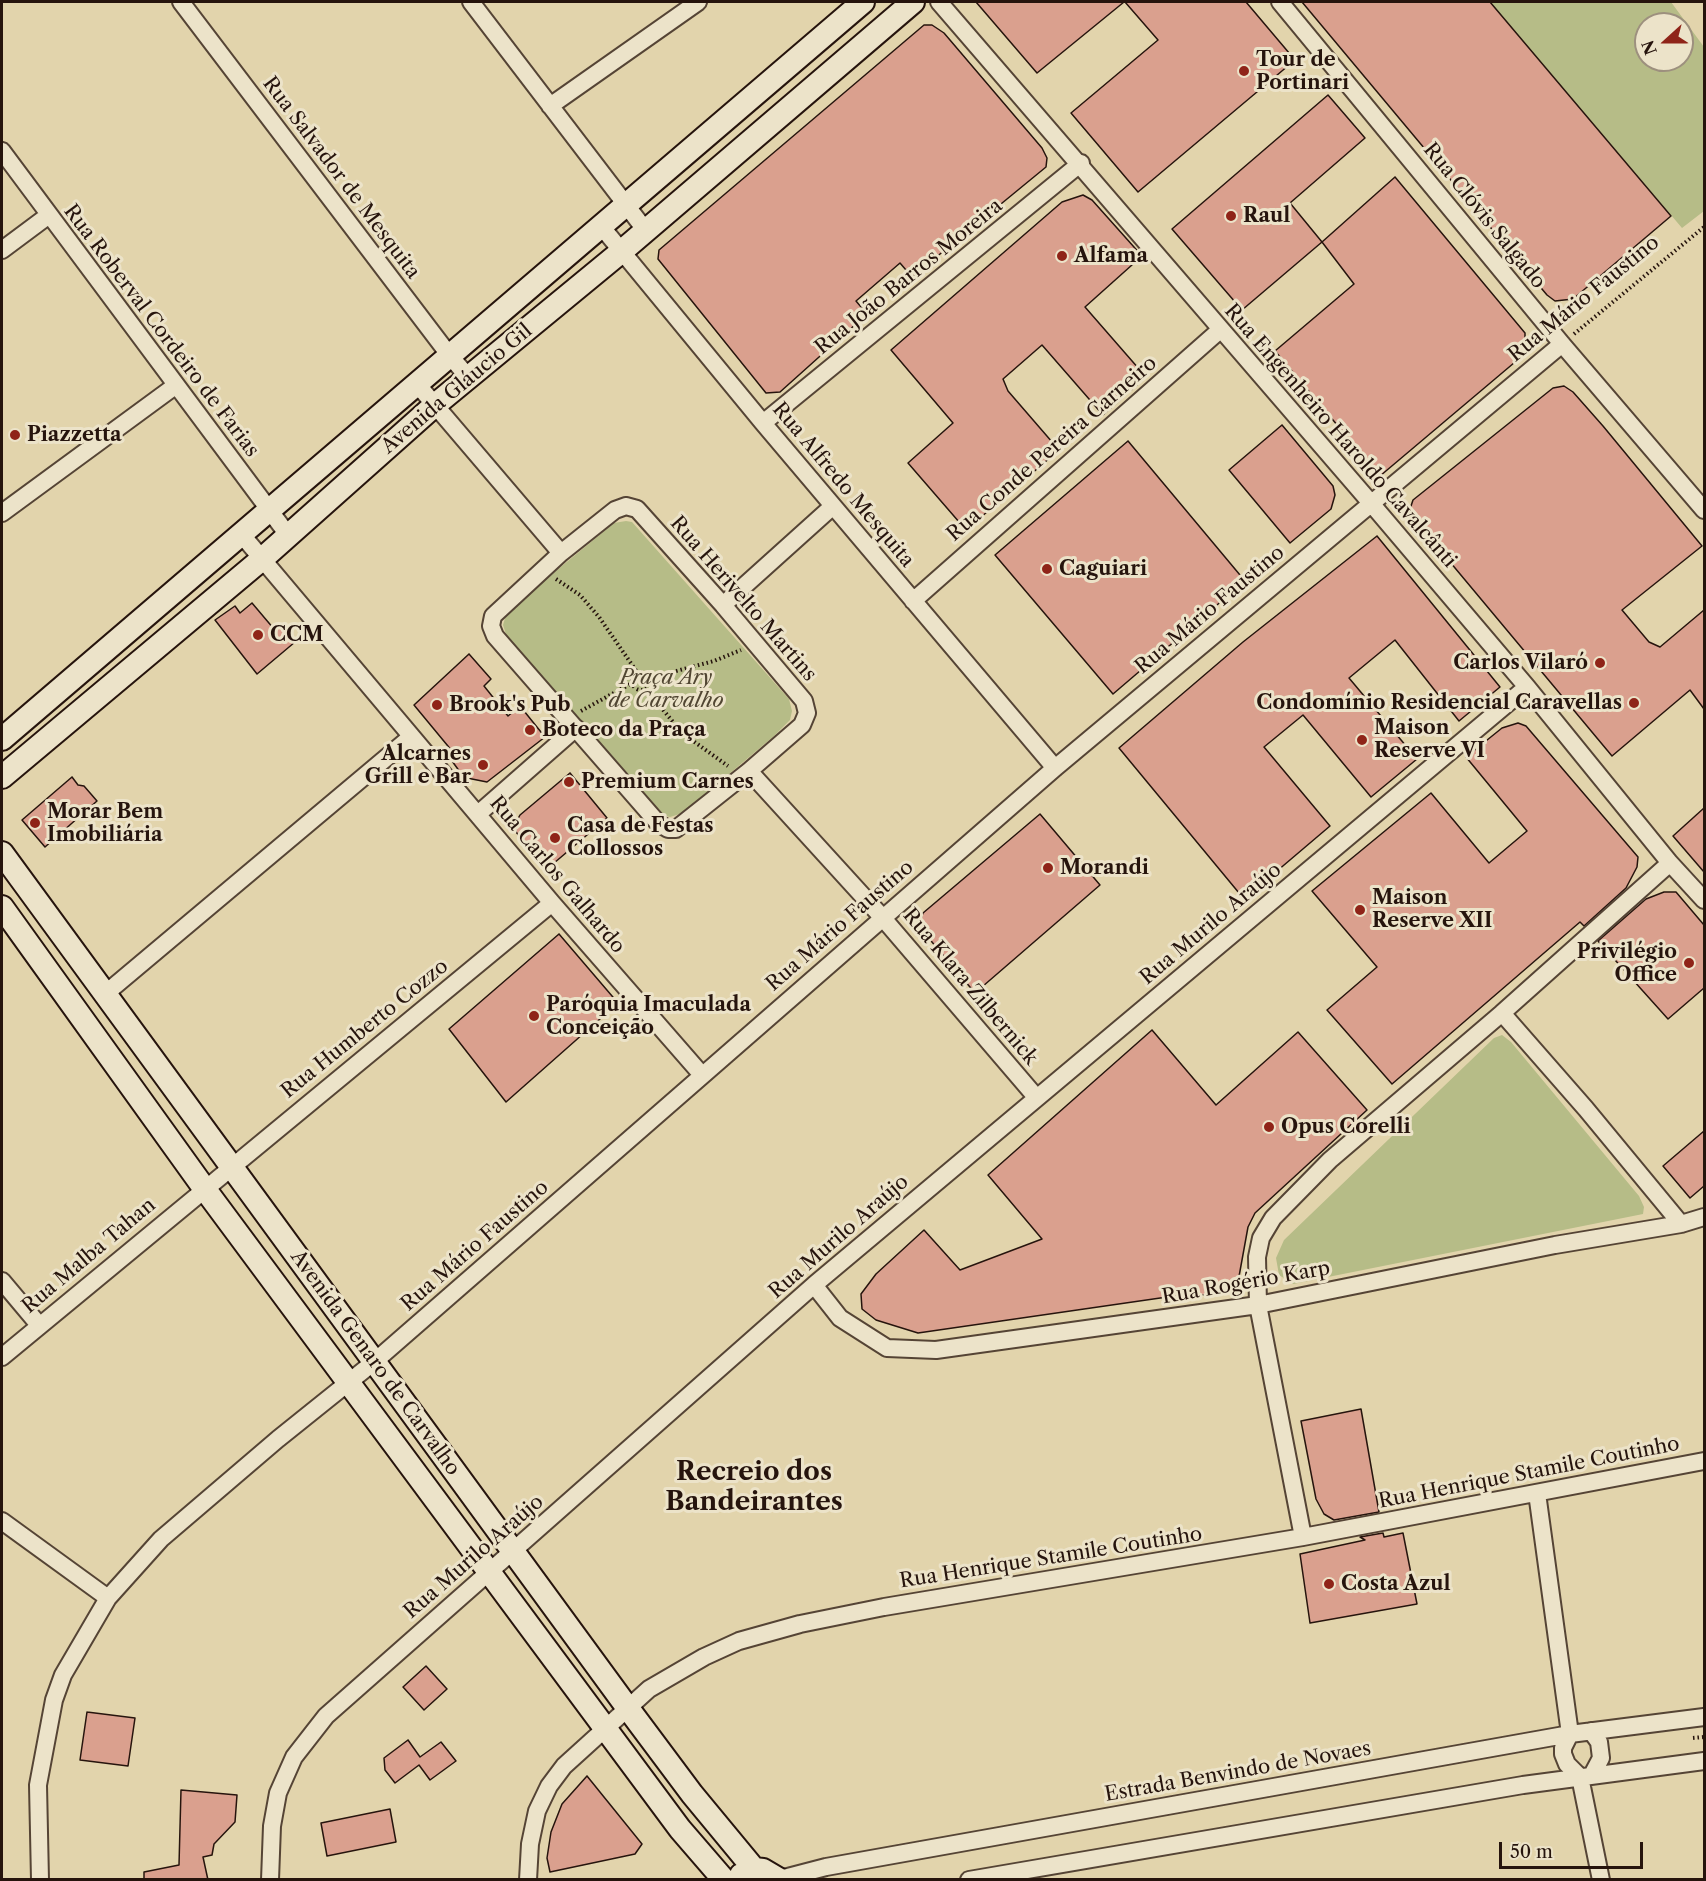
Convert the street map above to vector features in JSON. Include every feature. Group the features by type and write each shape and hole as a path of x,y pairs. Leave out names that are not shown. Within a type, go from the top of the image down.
{"street":[{"name":"Rua Salvador de Mesquita","path":"181,2 469,378"},
{"path":"471,2 646,231"},
{"path":"550,106 698,2"},
{"name":"Avenida Gláucio Gil","path":"2,739 863,2"},
{"name":"Avenida Gláucio Gil","path":"2,777 262,559 435,405 646,231 913,2"},
{"name":"Rua Engenheiro Haroldo Cavalcânti","path":"939,2 1081,163 1220,330 1370,502 1527,687 1670,863 1704,900"},
{"name":"Rua Clóvis Salgado","path":"1280,2 1562,344 1704,510"},
{"name":"Rua Roberval Cordeiro de Farias","path":"2,151 288,536"},
{"name":"Rua João Barros Moreira","path":"763,423 1081,163"},
{"path":"2,250 49,215"},
{"name":"Rua Alfredo Mesquita","path":"601,226 763,423 1055,768"},
{"name":"Rua Conde Pereira Carneiro","path":"913,601 1220,330"},
{"name":"Rua Mário Faustino","path":"40,1880 38,1785 54,1700 63,1675 108,1598 161,1539 201,1503 350,1383 1055,768 1370,502 1562,344"},
{"path":"417,384 561,553"},
{"path":"2,513 175,386"},
{"name":"Rua Herivelto Martins","path":"626,506 637,509 723,605 804,701 807,713 802,725 683,825 668,829 658,823 495,636 490,626 493,616 561,553 615,510 626,506"},
{"path":"723,605 833,506"},
{"name":"Rua Carlos Galhardo","path":"242,535 552,903 702,1075"},
{"name":"Rua Murilo Araújo","path":"270,1880 272,1826 278,1793 294,1757 326,1716 814,1285 1527,687"},
{"path":"478,814 572,724"},
{"path":"105,994 411,737"},
{"name":"Rua Klara Zilbernick","path":"746,774 882,917 1036,1097"},
{"name":"Avenida Genaro de Carvalho","path":"2,853 704,1810 744,1874"},
{"path":"1303,1537 1258,1305 1257,1257 1261,1238 1273,1218 1330,1160 1502,1013 1670,863"},
{"name":"Rua Humberto Cozzo","path":"204,1188 552,903"},
{"name":"Avenida Genaro de Carvalho","path":"2,907 204,1188 690,1843 724,1880"},
{"path":"1502,1013 1586,1109 1681,1224"},
{"name":"Rua Malba Tahan","path":"2,1357 204,1188"},
{"name":"Rua Rogério Karp","path":"814,1285 840,1318 887,1348 936,1350 1258,1305 1554,1245 1681,1224 1704,1217"},
{"path":"2,1281 39,1325"},
{"name":"Rua Henrique Stamile Coutinho","path":"528,1880 530,1844 537,1811 549,1786 564,1766 627,1707 657,1684 704,1657 739,1641 791,1626 884,1607 1303,1537 1704,1461"},
{"path":"1537,1493 1570,1734 1563,1748 1563,1754 1567,1764 1586,1776 1601,1880"},
{"path":"2,1521 108,1598"},
{"name":"Estrada Benvindo de Novaes","path":"780,1879 826,1868 1570,1734 1704,1717"},
{"path":"1586,1776 1599,1765 1601,1749 1591,1731"},
{"path":"969,1880 1586,1776 1704,1761"},
{"path":"744,1874 763,1870 780,1879"}],"path":[{"name":"Rua Mário Faustino","path":"1562,344 1704,227"},
{"path":"543,570 580,595 599,617 637,672"},
{"path":"650,678 714,661 755,644"},
{"path":"637,672 646,672 650,678 651,683 646,689"},
{"path":"632,683 637,672"},
{"path":"572,724 604,697 632,683"},
{"path":"632,683 638,689 646,689"},
{"path":"646,689 682,733 746,774"}],"green space":[{"path":"1490,2 1671,2 1678,12 1634,12 1634,72 1694,72 1694,33 1704,47 1704,211 1682,228"},
{"name":"Praça Ary de Carvalho","path":"632,522 789,699 792,711 790,720 774,736 683,813 670,817 661,815 507,637 503,625 506,615 551,575 614,523"},
{"path":"1502,1035 1511,1042 1639,1196 1644,1207 1643,1214 1293,1284 1279,1275 1276,1258 1284,1240 1494,1038"}],"building":[{"path":"976,2 1124,2 1037,73"},
{"path":"1125,2 1246,2 1295,60 1138,192 1071,113 1158,40"},
{"path":"1302,2 1490,2 1671,216 1573,299 1555,301 1547,295"},
{"path":"924,25 932,25 944,33 1042,148 1047,158 1046,167 912,277 900,263 856,301 867,314 780,392 766,393 658,259 659,250"},
{"path":"1328,95 1365,138 1290,203 1322,242 1242,310 1172,229"},
{"path":"1395,177 1525,333 1525,348 1521,357 1380,476 1275,351 1354,284 1322,242"},
{"path":"1083,195 1092,200 1142,256 1085,307 1146,377 1103,415 1042,345 1003,379 1008,391 1059,450 966,530 908,463 953,423 891,350 1062,202"},
{"path":"1564,386 1573,392 1603,426 1702,546 1622,610 1649,642 1660,647 1704,610 1704,709 1690,690 1612,756 1445,556 1410,509 1413,500 1553,388"},
{"path":"1282,425 1333,486 1335,495 1331,509 1290,543 1229,470"},
{"path":"1128,441 1245,581 1113,694 995,555"},
{"path":"1377,536 1500,687 1459,721 1395,640 1349,678 1417,759 1371,797 1303,715 1264,747 1330,826 1244,899 1119,748 1243,642"},
{"name":"CCM","path":"252,603 274,629 281,625 295,642 257,674 215,620 235,606 240,613"},
{"path":"469,654 491,679 484,686 508,716 520,706 545,737 487,782 467,778 460,772 452,761 457,757 414,705"},
{"path":"1518,723 1526,726 1638,857 1637,867 1626,888 1584,926 1580,922 1392,1084 1327,1010 1377,967 1312,891 1431,793 1489,863 1527,831 1466,757 1502,728"},
{"path":"570,773 607,818 547,869 516,832 515,824 520,815"},
{"path":"72,777 78,785 84,786 97,801 45,847 22,820"},
{"path":"1704,808 1704,872 1673,836"},
{"path":"1040,814 1100,885 975,993 921,929 920,921 923,913"},
{"path":"1664,892 1676,892 1704,925 1704,988 1668,1019 1598,941 1646,899"},
{"name":"Paróquia Imaculada Conceição","path":"559,934 618,1003 506,1102 449,1029"},
{"path":"1152,1030 1216,1105 1298,1032 1367,1110 1255,1213 1248,1227 1238,1282 1218,1295 1181,1295 918,1333 876,1320 862,1309 861,1294 876,1274 924,1230 960,1270 1042,1239 988,1175"},
{"path":"1704,1131 1704,1186 1690,1198 1663,1166"},
{"path":"1361,1409 1379,1512 1334,1520 1324,1514 1316,1499 1301,1421"},
{"path":"1383,1533 1384,1537 1403,1533 1417,1604 1310,1623 1300,1554 1365,1540 1360,1537"},
{"path":"426,1666 447,1689 424,1710 403,1687"},
{"path":"87,1712 135,1718 128,1766 80,1760"},
{"path":"408,1740 420,1757 441,1742 456,1761 430,1780 419,1765 395,1783 385,1770 384,1758"},
{"path":"587,1776 642,1844 635,1854 550,1872 547,1858 551,1832 562,1804"},
{"path":"181,1790 237,1795 235,1822 214,1844 212,1855 203,1857 208,1880 144,1880 144,1872 179,1865"},
{"path":"390,1809 396,1842 327,1856 321,1823"}],"place":[{"name":"Tour de Portinari","path":"1244,71"},
{"name":"Raul","path":"1231,216"},
{"name":"Alfama","path":"1062,256"},
{"name":"Piazzetta","path":"15,435"},
{"name":"Caguiari","path":"1047,569"},
{"name":"CCM","path":"258,635"},
{"name":"Carlos Vilaró","path":"1600,663"},
{"name":"Condomínio Residencial Caravellas","path":"1634,703"},
{"name":"Brook's Pub","path":"437,705"},
{"name":"Boteco da Praça","path":"530,730"},
{"name":"Maison Reserve VI","path":"1362,740"},
{"name":"Alcarnes Grill e Bar","path":"483,765"},
{"name":"Premium Carnes","path":"569,782"},
{"name":"Morar Bem Imobiliária","path":"35,823"},
{"name":"Casa de Festas Collossos","path":"555,838"},
{"name":"Morandi","path":"1048,868"},
{"name":"Maison Reserve XII","path":"1360,910"},
{"name":"Privilégio Office","path":"1689,963"},
{"name":"Paróquia Imaculada Conceição","path":"534,1016"},
{"name":"Opus Corelli","path":"1269,1127"},
{"name":"Costa Azul","path":"1329,1584"}],"district":[{"name":"Recreio dos Bandeirantes","path":"754,1487"}]}
